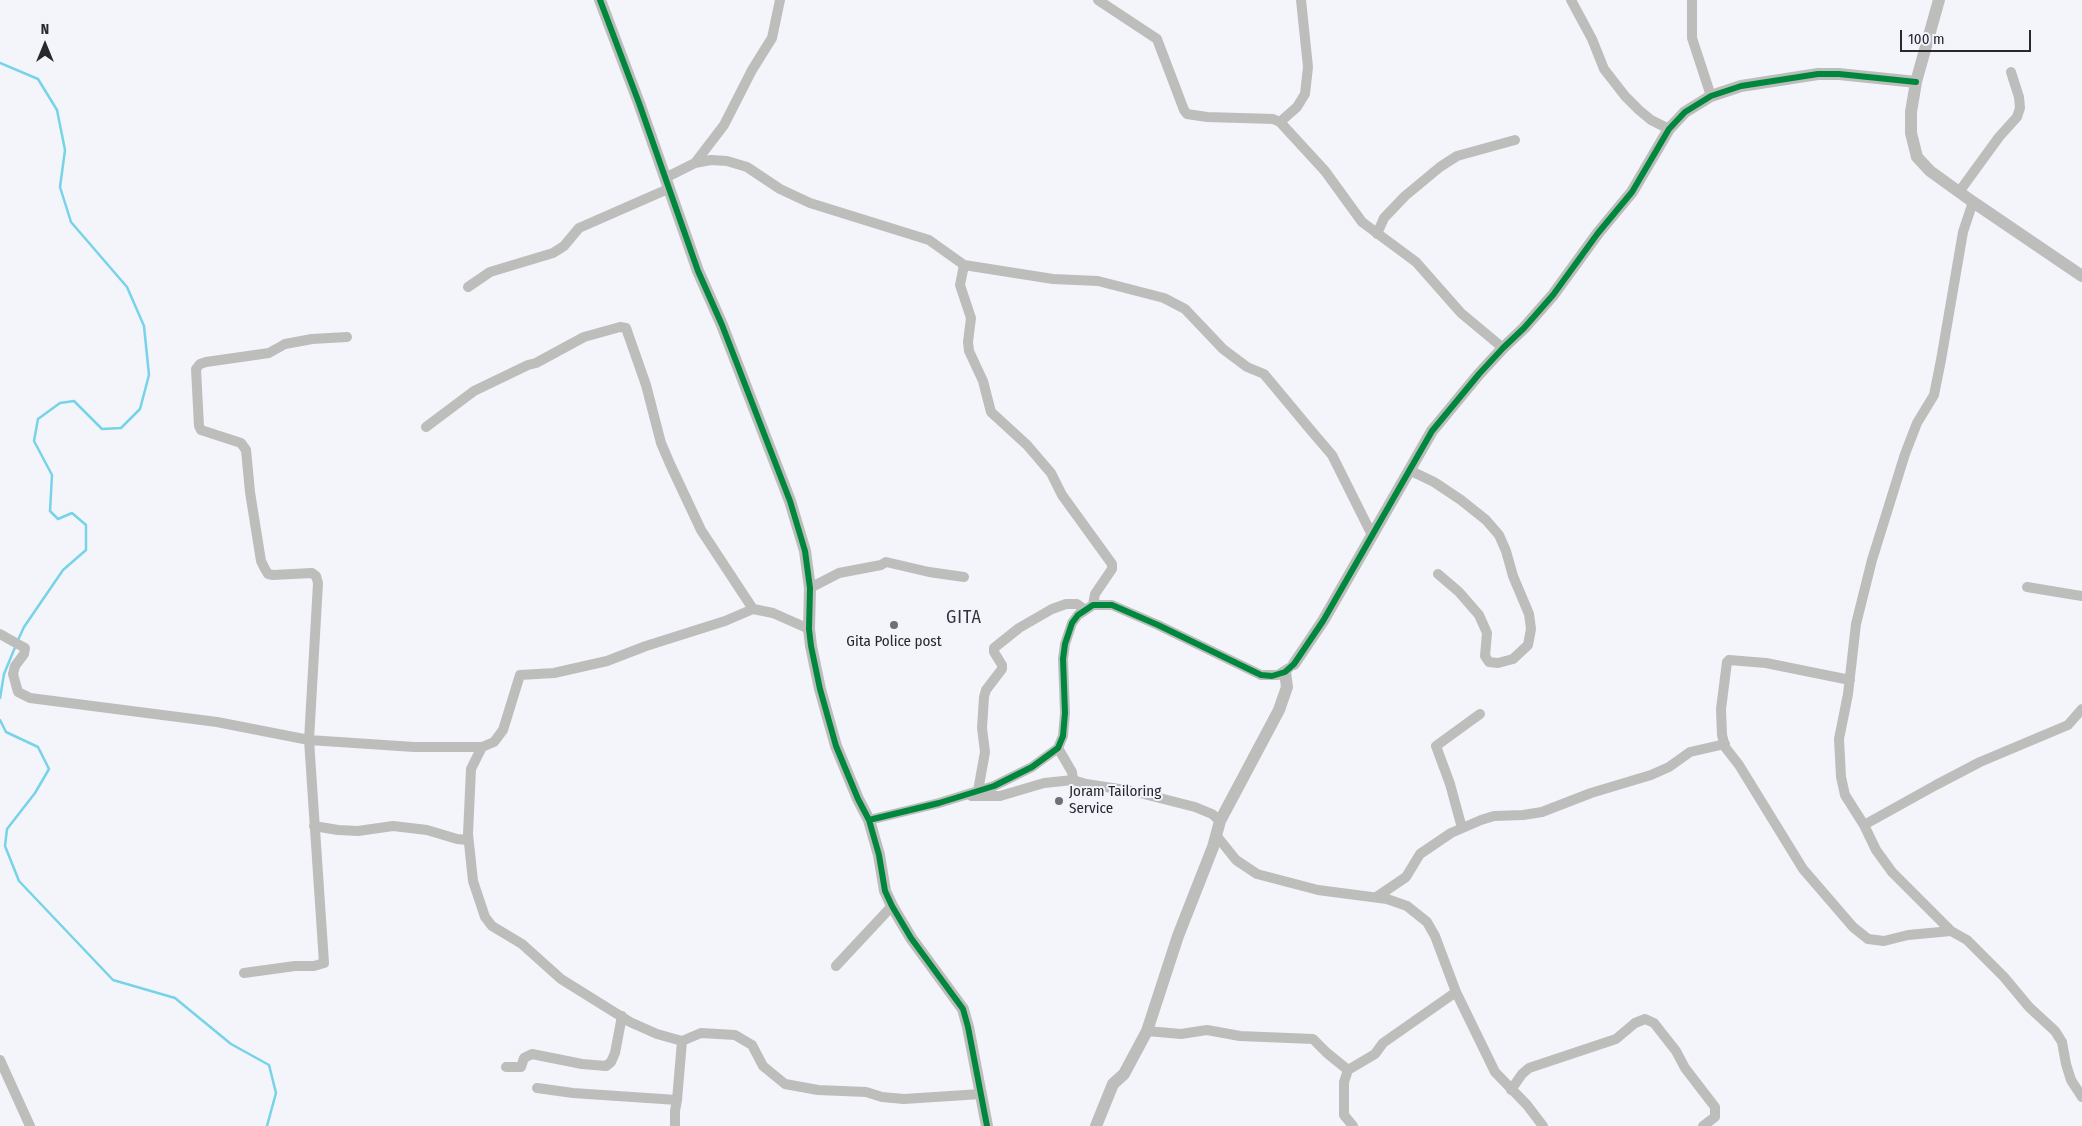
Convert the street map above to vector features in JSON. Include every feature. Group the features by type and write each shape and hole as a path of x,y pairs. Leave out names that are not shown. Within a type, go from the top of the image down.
{"street":[{"path":"600,0 639,103 698,271 722,325 790,501 805,550 810,588 809,629 820,689 836,746 869,820 879,855 885,891 892,906 930,966 963,1009 987,1126"},
{"path":"468,287 490,272 553,253 564,246 579,228 666,183 695,163 724,125 752,70 772,38 780,0"},
{"path":"1098,0 1157,39 1187,114 1207,117 1273,119 1280,122 1325,170 1362,222 1416,262 1461,313 1503,348"},
{"path":"1280,122 1297,107 1305,94 1308,67 1301,0"},
{"path":"1571,0 1592,39 1604,69 1625,96 1640,110 1652,120 1669,129"},
{"path":"1692,0 1692,38 1711,96"},
{"path":"1939,0 1916,82 1911,112 1911,133 1917,157 1930,170 1959,192 2082,276"},
{"path":"1959,192 1999,137 2017,116 2020,108 2019,97 2011,72"},
{"path":"1096,1126 1113,1084 1124,1074 1146,1030 1220,821 1279,710 1287,687 1289,668 1322,621 1432,431 1503,348 1524,328 1552,295 1598,232 1632,192 1669,129 1685,112 1711,96 1741,86 1818,74 1839,74 1916,82"},
{"path":"1377,234 1384,218 1405,196 1440,167 1457,156 1515,140"},
{"path":"695,163 711,160 727,161 746,168 780,190 810,202 929,240 964,265 1045,278 1098,281 1164,298 1185,309 1223,348 1247,367 1264,374 1332,455 1372,535"},
{"path":"1973,202 1962,232 1934,395 1914,431 1879,535 1856,624 1850,680 1839,739 1840,768 1845,795 1864,825 1876,850 1892,872 1951,931 1967,940 2004,977 2029,1007 2055,1031 2062,1042 2071,1080 2082,1097"},
{"path":"869,820 963,796 1013,778 1047,758 1058,748 1063,736 1065,713 1063,659 1065,644 1072,623 1088,607 1112,569 1112,564 1062,495 1051,473 1027,445 991,412 983,381 969,350 971,318 960,285 964,265"},
{"path":"426,427 474,391 536,363 584,337 620,326 626,328 646,385 661,443 670,464 700,530 753,609"},
{"path":"244,973 295,966 314,966 324,963 310,740 318,583 316,576 312,573 273,575 268,574 265,569 261,561 250,492 246,450 241,443 202,430 199,426 196,369 200,364 206,362 270,354 285,344 312,339 347,337"},
{"path":"1409,470 1434,482 1461,500 1486,520 1499,535 1529,614 1531,629 1528,645 1513,659 1498,663 1489,662 1485,656 1487,633 1479,615 1459,592 1438,574"},
{"path":"810,588 839,573 882,565 886,562 929,572 964,577"},
{"path":"2027,587 2082,596"},
{"path":"978,791 985,752 982,728 984,696 986,690 1002,670 1002,665 994,652 994,648 1019,628 1052,609 1066,604 1088,607 1112,605 1261,675 1272,676 1289,668"},
{"path":"0,634 25,648 24,654 14,666 13,674 18,692 30,698 217,722 310,740 414,747 482,747 494,742 503,730 520,675 554,673 607,661 646,646 724,621 753,609 773,613 809,629"},
{"path":"1850,680 1766,663 1729,660 1727,662 1721,710 1725,744 1803,868 1853,928 1868,939 1884,941 1908,935 1951,931"},
{"path":"1864,825 1936,784 1980,762 2068,725 2082,709"},
{"path":"1462,828 1450,784 1436,746 1480,714"},
{"path":"1378,896 1406,877 1420,854 1462,828 1494,816 1542,812 1651,775 1669,767 1690,752 1725,744"},
{"path":"482,747 471,769 468,799 468,840 473,881 484,917 492,926 522,944 561,979 642,1028 682,1041 701,1033 735,1035 752,1045 763,1066 785,1084 810,1088 866,1092 882,1097 904,1099 980,1094"},
{"path":"1058,748 1072,772 1072,780"},
{"path":"963,796 1000,796 1044,783 1072,780 1132,791 1195,806 1212,814 1220,821"},
{"path":"314,826 338,830 392,826 427,830 468,840"},
{"path":"1216,835 1236,860 1257,874 1318,890 1378,896 1407,906 1427,922 1435,936 1456,992 1495,1072 1527,1105 1543,1126"},
{"path":"836,966 892,906"},
{"path":"1353,1126 1344,1114 1344,1082 1348,1070 1375,1054 1383,1043 1456,992"},
{"path":"506,1068 521,1067 524,1058 528,1054 582,1064 606,1066 611,1062 615,1053 622,1016"},
{"path":"1511,1090 1522,1074 1529,1068 1616,1039 1635,1023 1645,1019 1654,1023 1715,1107 1715,1117 1703,1126"},
{"path":"1146,1030 1181,1034 1207,1030 1240,1036 1313,1039 1348,1070"},
{"path":"675,1126 682,1041"},
{"path":"0,1060 30,1126"},
{"path":"537,1088 573,1093 677,1100"}],"waterway":[{"path":"0,63 38,79 57,110 65,150 60,187 71,222 127,287 144,326 149,375 140,409 121,428 102,429 74,401 60,403 38,419 34,441 52,475 50,511 58,519 72,513 86,525 86,550 63,570 24,627 18,640"},
{"path":"0,698 4,674 16,645"},
{"path":"0,720 6,732 38,747 49,769 35,793 7,829 5,846 19,881 113,980 175,998 231,1044 269,1065 276,1093 267,1126"}],"cycle path":[{"path":"600,0 639,103 698,271 722,325 790,501 805,551 810,588 809,629 820,689 836,746 869,820 879,855 885,891 911,938 963,1009 987,1126"},
{"path":"869,820 939,803 994,786 1032,767 1058,748 1063,736 1065,713 1063,659 1065,644 1072,623 1078,615 1093,605 1112,605 1261,675 1272,676 1285,672 1294,664 1323,621 1432,431 1479,374 1553,295 1598,233 1632,192 1669,129 1685,112 1711,96 1741,86 1818,74 1839,74 1916,82"}],"place":[{"name":"Gita Police post","path":"894,625"},
{"name":"Joram Tailoring Service","path":"1059,801"}],"district":[{"name":"GITA","path":"964,618"}]}
